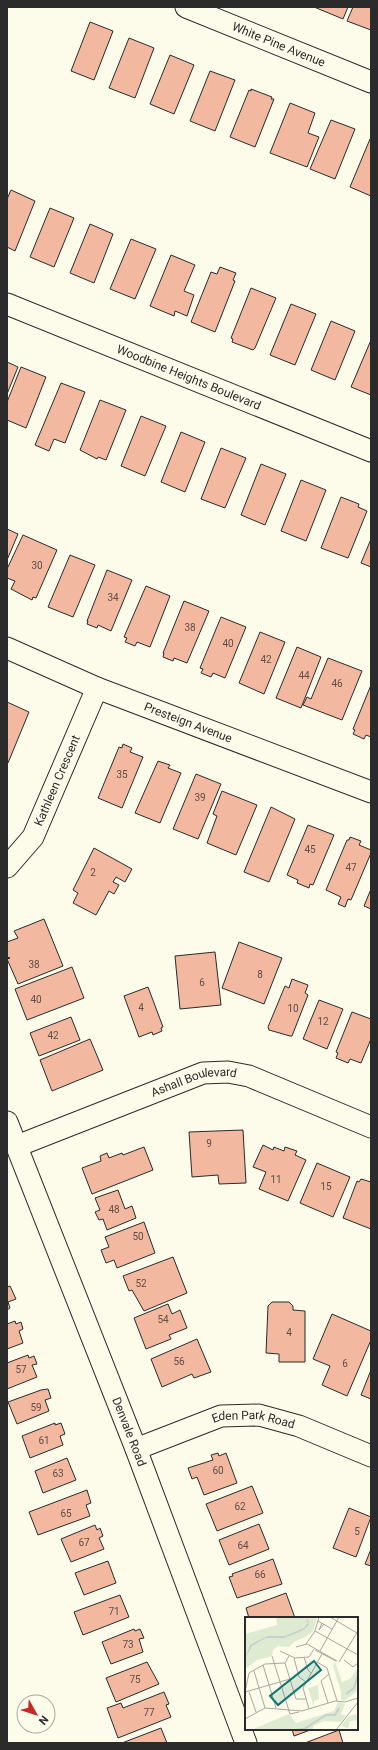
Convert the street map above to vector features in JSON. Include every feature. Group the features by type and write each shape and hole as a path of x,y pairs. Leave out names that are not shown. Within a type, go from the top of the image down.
{"street":[{"name":"White Pine Avenue","path":"186,7 371,82"},
{"name":"Woodbine Heights Boulevard","path":"7,304 371,451"},
{"name":"Presteign Avenue","path":"7,648 97,688 371,792"},
{"name":"Kathleen Crescent","path":"7,867 34,837 97,688"},
{"name":"Ashall Boulevard","path":"17,1146 203,1073 228,1072 249,1076 371,1126"},
{"name":"Denvale Road","path":"7,1122 136,1449 246,1743"},
{"name":"Eden Park Road","path":"136,1449 221,1416 259,1415 300,1426 371,1456"}],"building":[{"path":"314,7 348,7 343,19"},
{"path":"353,7 371,7 371,30 347,21"},
{"path":"90,22 113,31 94,80 71,71"},
{"path":"129,38 154,48 135,98 109,88"},
{"path":"170,55 194,65 174,114 150,104"},
{"path":"210,71 235,80 215,131 190,121"},
{"path":"251,89 274,99 255,147 230,137 249,90 251,91"},
{"path":"290,103 315,113 308,133 319,137 307,167 270,153"},
{"path":"331,120 355,129 335,179 310,169"},
{"path":"371,139 371,196 350,187"},
{"path":"11,190 35,201 15,251 7,247 7,199"},
{"path":"50,208 74,218 54,267 30,257"},
{"path":"90,224 113,234 94,283 70,273"},
{"path":"131,239 156,249 135,299 110,289"},
{"path":"171,255 195,265 184,291 194,295 187,316 175,311 174,316 150,306"},
{"path":"220,267 236,273 233,280 235,281 215,332 191,322 211,272 217,274"},
{"path":"251,288 276,298 253,350 232,342 233,339 231,338"},
{"path":"291,304 316,314 295,365 270,355"},
{"path":"331,321 355,331 335,380 311,370"},
{"path":"371,340 371,395 351,387"},
{"path":"7,362 18,367 7,394"},
{"path":"21,367 46,377 26,428 7,420 7,402"},
{"path":"61,383 85,392 65,443 54,439 49,451 35,445"},
{"path":"100,400 126,410 106,460 98,457 97,459 80,450"},
{"path":"141,416 166,426 145,476 121,466"},
{"path":"181,432 205,442 185,492 161,482"},
{"path":"221,448 246,458 225,508 201,499"},
{"path":"261,464 286,474 265,525 241,515"},
{"path":"301,480 326,490 306,541 281,531"},
{"path":"341,497 359,504 358,507 367,511 348,558 321,548"},
{"path":"7,529 18,534 7,560"},
{"path":"23,535 57,550 36,598 33,597 32,600 11,589 15,581 7,578 7,569"},
{"path":"371,539 371,567 361,563"},
{"path":"70,555 95,565 73,617 48,607"},
{"path":"107,570 132,580 111,631 98,625 97,628 87,624"},
{"path":"146,586 170,596 150,647 137,642 135,646 125,642 127,638 124,637"},
{"path":"184,601 209,611 187,663 174,658 173,661 163,657 163,653"},
{"path":"221,617 246,627 225,678 213,673 211,677 201,673 203,669 200,668"},
{"path":"260,632 285,642 264,694 239,683"},
{"path":"297,647 321,657 301,708 276,698"},
{"path":"328,658 362,671 342,720 303,705 307,697 311,699"},
{"path":"371,685 371,737 366,735 364,739 353,734 355,730 353,729"},
{"path":"7,702 29,712 8,763 7,763"},
{"path":"123,744 132,748 130,752 143,757 122,808 98,798 119,747 122,748"},
{"path":"158,761 170,765 168,768 181,773 160,823 135,813"},
{"path":"196,774 221,784 198,839 173,829"},
{"path":"222,791 257,805 236,855 207,843 217,816 213,814"},
{"path":"271,807 295,819 269,882 244,872"},
{"path":"308,825 334,835 313,885 310,884 309,888 297,883 298,880 287,875"},
{"path":"350,837 361,841 359,845 371,850 371,853 351,900 348,899 345,907 338,904 341,897 326,890 347,840 349,840"},
{"path":"94,848 132,869 125,882 116,877 113,882 119,885 114,894 109,891 96,915 73,903 78,893 73,890"},
{"path":"371,889 371,909 364,906"},
{"path":"44,919 63,966 18,984 7,959 10,958 7,957 7,942 18,938 14,931"},
{"path":"239,942 282,958 264,1004 222,988"},
{"path":"215,952 221,1005 180,1009 175,956"},
{"path":"72,967 84,998 27,1020 15,989"},
{"path":"292,979 308,985 305,993 308,995 292,1036 290,1036 269,1030 268,1027 285,986 289,988"},
{"path":"148,987 163,1027 161,1028 162,1031 153,1035 152,1032 139,1037 124,996"},
{"path":"319,1000 343,1009 327,1049 303,1039"},
{"path":"352,1012 371,1019 371,1039 361,1063 350,1059 348,1063 336,1058 338,1053 336,1052"},
{"path":"71,1017 80,1040 39,1056 30,1033"},
{"path":"90,1039 103,1070 52,1091 40,1060"},
{"path":"243,1130 246,1183 219,1184 218,1175 192,1177 189,1132"},
{"path":"263,1145 273,1150 274,1147 284,1151 285,1147 297,1151 295,1155 306,1160 288,1201 259,1189 266,1172 253,1167"},
{"path":"144,1147 153,1170 92,1194 82,1168 101,1161 100,1156 107,1153 109,1158 122,1153 123,1155"},
{"path":"317,1163 350,1177 333,1217 300,1203"},
{"path":"361,1179 371,1182 371,1229 343,1218 357,1181 359,1182"},
{"path":"118,1190 125,1209 132,1206 136,1218 107,1230 103,1219 99,1220 95,1212 100,1210 95,1198"},
{"path":"144,1222 155,1253 117,1268 114,1260 106,1263 101,1250 109,1247 105,1237"},
{"path":"173,1257 187,1293 144,1311 132,1290 129,1291 123,1276"},
{"path":"10,1286 16,1299 8,1302 10,1308 7,1310 7,1287"},
{"path":"272,1302 289,1302 293,1306 293,1310 305,1311 305,1362 279,1362 279,1354 266,1353 268,1306"},
{"path":"168,1304 172,1314 180,1310 187,1328 169,1335 171,1339 146,1349 134,1318"},
{"path":"332,1314 371,1331 371,1340 347,1396 322,1385 330,1366 313,1359"},
{"path":"15,1321 16,1324 21,1322 23,1329 19,1331 23,1343 7,1349 7,1324"},
{"path":"197,1339 211,1372 194,1378 192,1374 162,1387 151,1359"},
{"path":"28,1355 29,1358 34,1356 37,1364 32,1365 37,1377 7,1389 7,1363"},
{"path":"371,1370 371,1399 361,1395"},
{"path":"48,1389 51,1398 45,1400 49,1411 17,1424 8,1402 41,1390"},
{"path":"55,1423 55,1425 61,1423 65,1434 60,1436 63,1445 30,1458 22,1436"},
{"path":"218,1453 219,1456 226,1453 237,1483 204,1495 197,1477 192,1479 188,1468 213,1460 211,1455"},
{"path":"67,1458 76,1480 43,1493 35,1471"},
{"path":"252,1486 263,1513 217,1531 206,1504"},
{"path":"87,1490 91,1503 86,1505 90,1516 38,1535 29,1512"},
{"path":"349,1508 371,1517 356,1557 333,1548"},
{"path":"259,1524 269,1549 229,1565 219,1540"},
{"path":"95,1525 97,1530 100,1528 103,1536 99,1538 104,1549 71,1562 61,1539"},
{"path":"371,1549 371,1566 365,1564"},
{"path":"273,1559 282,1584 237,1598 229,1577 233,1576 232,1574"},
{"path":"108,1561 116,1583 84,1595 75,1573"},
{"path":"286,1593 295,1617 249,1617 246,1608"},
{"path":"120,1595 129,1617 83,1635 74,1612"},
{"path":"134,1629 135,1631 140,1629 144,1638 139,1639 143,1652 111,1664 102,1642"},
{"path":"147,1662 159,1684 116,1702 106,1678"},
{"path":"164,1692 169,1704 166,1705 171,1717 118,1738 107,1708 121,1703 123,1708"},
{"path":"161,1728 167,1743 122,1743"},
{"path":"292,1730 310,1730 294,1736"},
{"path":"339,1730 343,1743 305,1743"}]}
